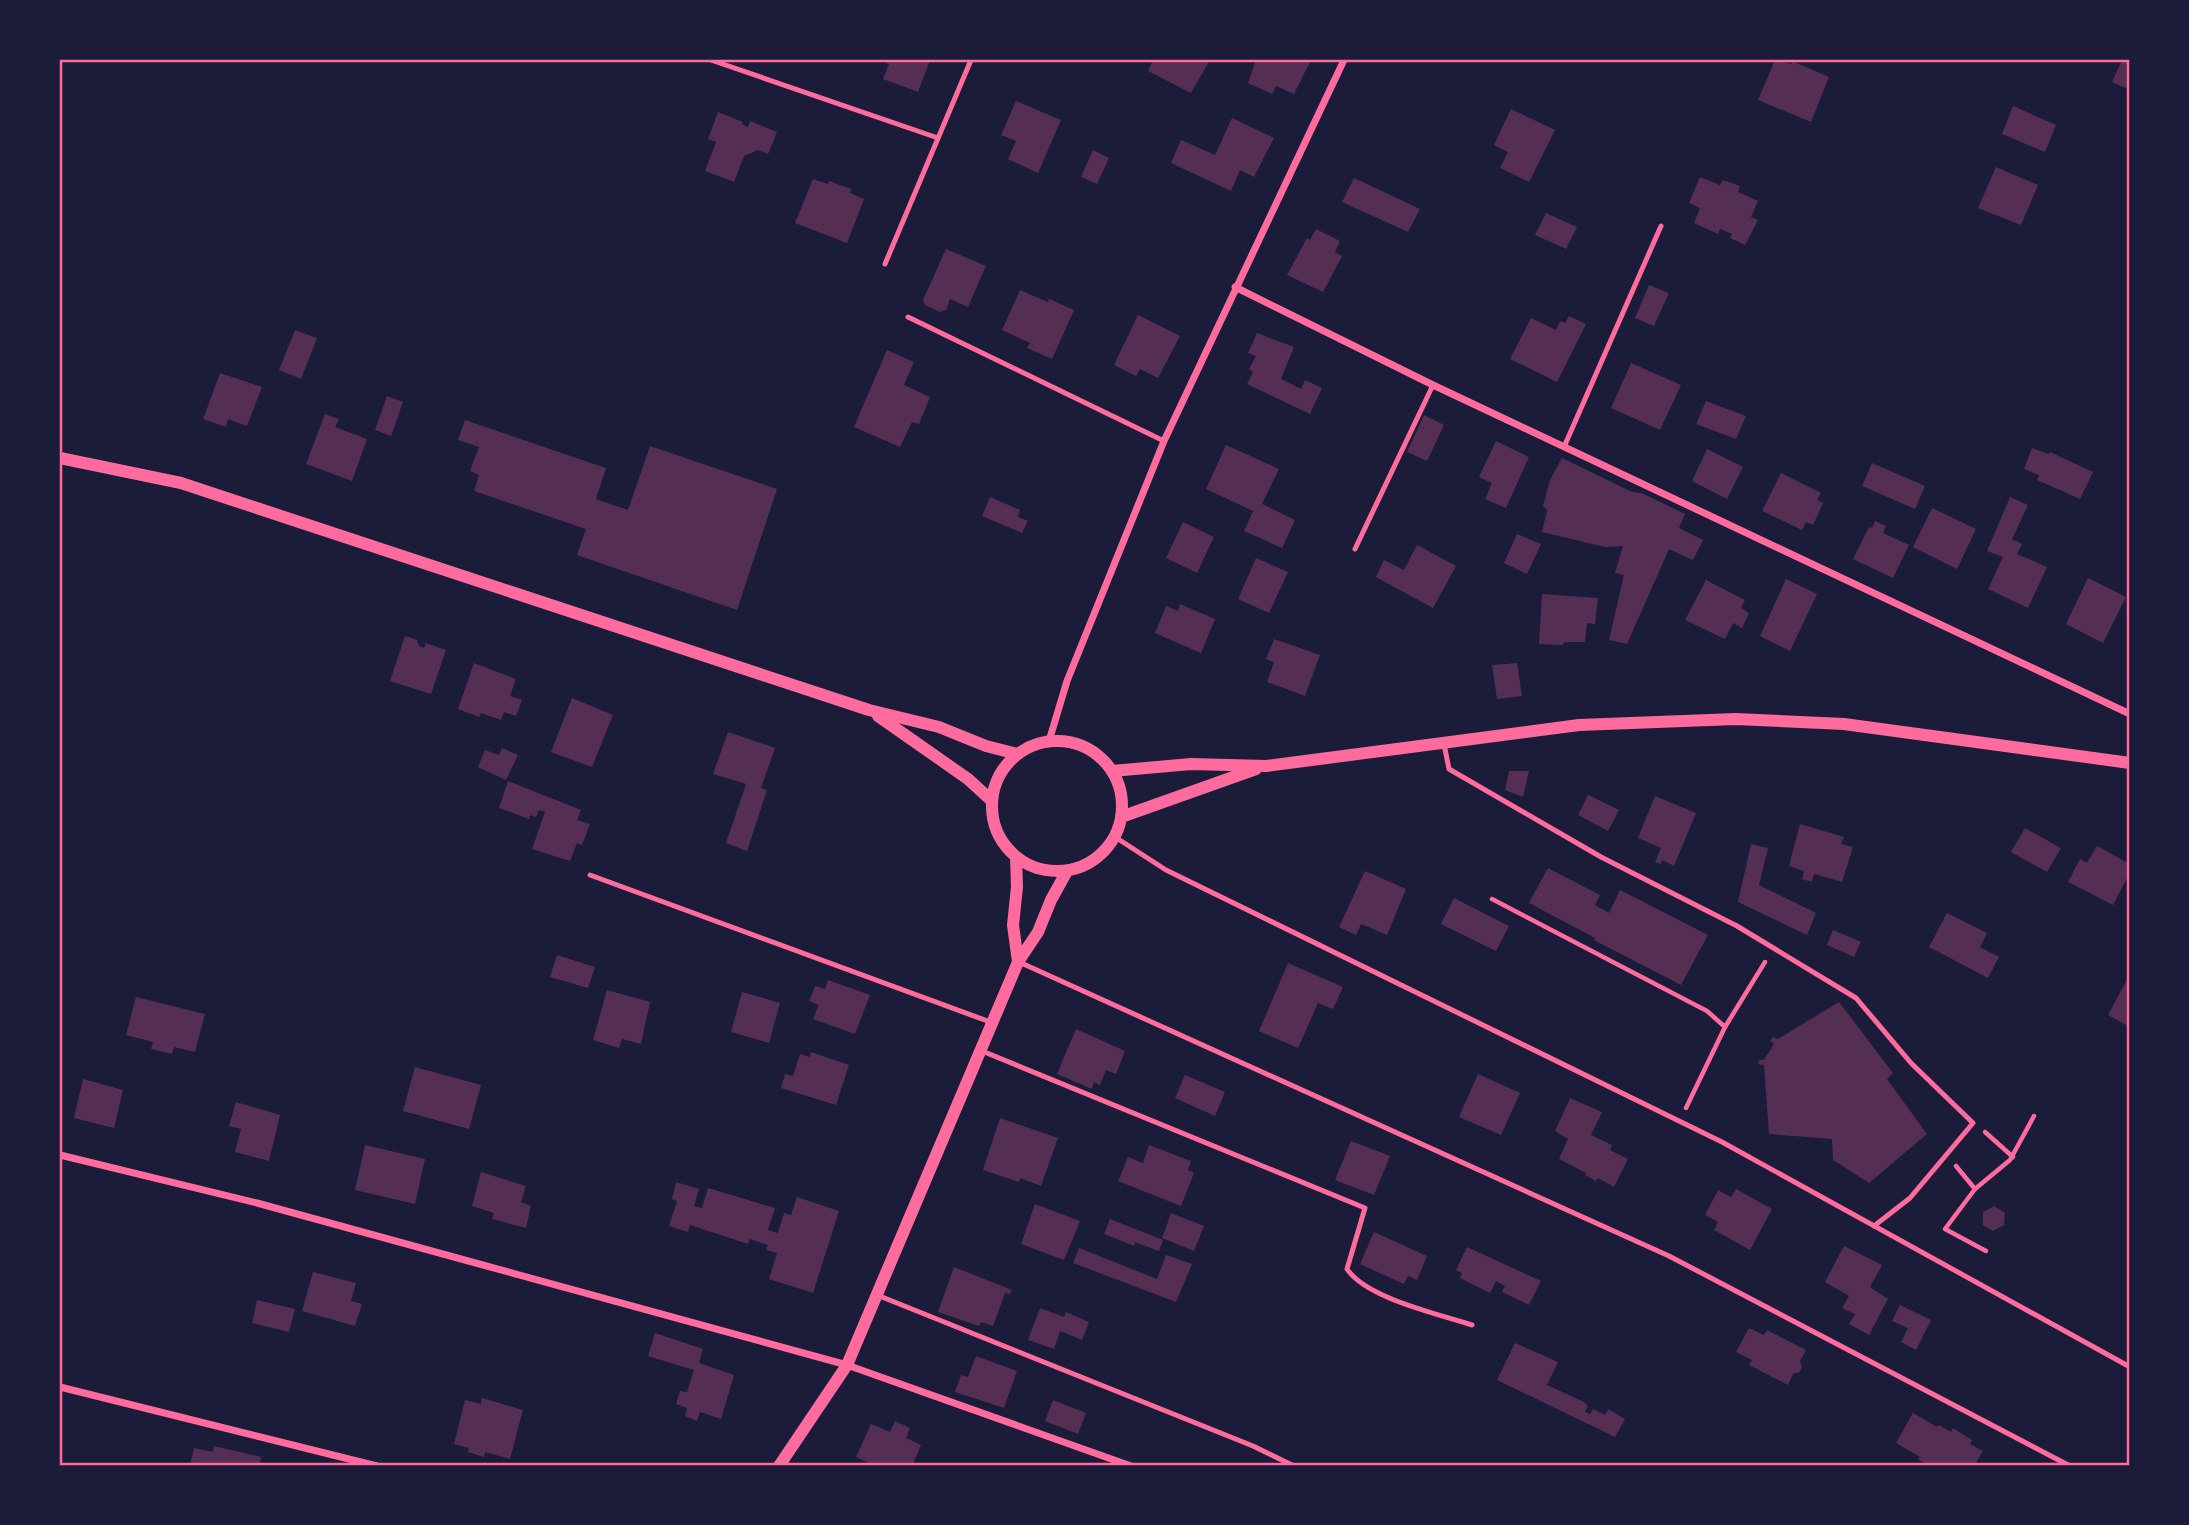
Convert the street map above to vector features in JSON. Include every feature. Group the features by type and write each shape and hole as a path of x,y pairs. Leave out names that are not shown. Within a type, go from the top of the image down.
{"street":[{"path":"1049,741 1067,681 1164,441 1344,60"},
{"path":"1235,287 1433,385 2130,714"},
{"path":"60,458 181,483 869,710 939,727 986,746 1017,754"},
{"path":"869,710 968,779 992,801"},
{"path":"1112,771 1191,764 1266,766 1589,724 1672,719 1769,719 1844,724 2130,763"},
{"path":"1049,741 1084,747 1100,757 1112,771 1121,793 1121,817 1115,837 1095,860 1067,871 1040,869 1016,857 997,832 992,817 992,801 997,780 1009,762 1032,746 1049,741"},
{"path":"1121,817 1266,766"},
{"path":"1016,857 1017,887 1013,925 1018,962"},
{"path":"779,1465 847,1365 1018,962 1038,932 1067,871"},
{"path":"60,1155 257,1203 847,1365 1131,1465"},
{"path":"60,1387 377,1465"}],"lane":[{"path":"711,60 938,138"},
{"path":"885,264 971,60"},
{"path":"1564,447 1661,226"},
{"path":"908,317 1164,441"},
{"path":"1355,549 1433,385"},
{"path":"1443,741 1449,769 1601,857 1737,926 1856,998 1911,1063 1973,1123 1910,1198 1874,1226"},
{"path":"1115,837 1166,870 1722,1142 2130,1367"},
{"path":"590,875 993,1023"},
{"path":"1018,962 1669,1256 2070,1465"},
{"path":"982,1051 1365,1208 1347,1269 1354,1279 1372,1291 1472,1325"},
{"path":"877,1295 1254,1446 1294,1465"}],"path":[{"path":"1492,899 1707,1011 1725,1027"},
{"path":"1680,1122 1725,1027 1773,948"},
{"path":"1986,1251 1945,1229 1975,1189 2013,1157 2034,1116"},
{"path":"1973,1123 2013,1157"},
{"path":"1946,1155 1975,1189"}],"building":[{"path":"880,60 930,60 918,92 883,79 889,64"},
{"path":"1153,60 1210,60 1191,93 1148,71"},
{"path":"1256,60 1311,60 1294,94 1276,86 1272,94 1248,83"},
{"path":"1775,60 1792,64 1792,61 1829,77 1811,122 1758,100"},
{"path":"2122,60 2130,60 2130,90 2112,82"},
{"path":"1016,101 1061,120 1038,173 1008,159 1016,141 1001,135"},
{"path":"2013,106 2056,125 2045,152 2002,134"},
{"path":"1511,109 1555,130 1529,182 1500,168 1508,152 1494,145"},
{"path":"718,112 743,122 742,124 748,127 750,121 777,132 768,154 758,150 744,156 734,182 705,171 716,142 708,139"},
{"path":"1232,118 1274,138 1254,177 1240,170 1231,191 1171,163 1181,140 1215,155"},
{"path":"1093,150 1109,158 1097,184 1081,177"},
{"path":"1996,167 2038,185 2021,225 1978,208"},
{"path":"1700,177 1720,185 1723,180 1740,186 1738,192 1758,201 1751,217 1758,220 1745,245 1730,238 1732,234 1720,229 1718,234 1694,223 1700,208 1689,203"},
{"path":"1354,178 1420,209 1408,232 1342,202"},
{"path":"813,179 828,184 829,181 851,189 850,193 864,199 847,243 795,223"},
{"path":"1546,213 1577,227 1566,249 1535,235"},
{"path":"1316,229 1340,241 1335,252 1342,256 1323,292 1287,275 1307,238 1310,240"},
{"path":"946,249 986,266 968,307 950,299 946,310 940,312 925,305 923,300"},
{"path":"1649,285 1669,293 1654,326 1635,318"},
{"path":"1020,290 1074,310 1052,359 1027,348 1030,343 1002,330"},
{"path":"1138,315 1180,336 1158,378 1140,369 1136,376 1114,365"},
{"path":"1569,316 1586,324 1557,382 1510,359 1531,318 1556,330 1560,321 1565,323"},
{"path":"295,330 317,338 301,379 279,370"},
{"path":"1257,333 1294,347 1281,379 1301,389 1305,380 1322,388 1310,414 1247,384 1253,372 1249,369 1256,356 1248,353"},
{"path":"887,350 914,362 904,385 930,397 919,424 912,422 900,447 854,427"},
{"path":"1631,363 1681,385 1660,430 1611,408"},
{"path":"220,373 262,387 247,426 228,419 226,427 203,419"},
{"path":"387,396 403,402 391,436 375,430"},
{"path":"1706,401 1746,416 1736,439 1696,424"},
{"path":"325,414 339,419 335,427 367,439 352,481 306,464"},
{"path":"1424,415 1444,425 1427,461 1407,452"},
{"path":"465,420 606,468 596,499 628,510 650,446 777,489 737,610 577,555 586,529 474,491 479,475 470,471 479,447 458,440"},
{"path":"1496,441 1529,457 1506,508 1485,499 1492,483 1479,477"},
{"path":"1226,445 1279,469 1262,504 1295,520 1282,548 1244,531 1253,511 1206,489"},
{"path":"2032,448 2049,454 2050,452 2093,472 2080,499 2037,480 2039,475 2024,469"},
{"path":"1707,449 1743,467 1727,499 1692,481"},
{"path":"1562,458 1685,514 1679,528 1703,540 1693,560 1669,549 1627,644 1609,640 1624,575 1615,573 1623,546 1605,547 1542,532 1547,510 1543,506 1550,480"},
{"path":"1872,463 1925,486 1915,509 1862,486"},
{"path":"1781,473 1821,493 1817,500 1823,503 1813,525 1806,522 1802,530 1762,511"},
{"path":"990,497 1020,510 1018,517 1028,521 1022,533 982,516"},
{"path":"2010,497 2028,505 2012,539 2022,544 2017,554 2047,567 2028,608 1988,589 2003,557 1987,551"},
{"path":"1932,508 1976,529 1957,569 1913,547"},
{"path":"1875,521 1886,526 1883,533 1909,545 1893,578 1853,559 1869,527 1872,528"},
{"path":"1183,522 1214,537 1197,573 1166,558"},
{"path":"1517,534 1541,544 1527,574 1504,563"},
{"path":"1417,545 1456,566 1433,608 1376,577 1384,560 1404,570"},
{"path":"1256,558 1288,572 1269,613 1238,599"},
{"path":"2088,578 2126,597 2103,643 2066,624"},
{"path":"1786,579 1817,594 1790,651 1760,636"},
{"path":"1706,580 1745,600 1741,608 1749,613 1742,628 1733,623 1725,639 1685,620"},
{"path":"1542,594 1598,598 1595,624 1587,623 1585,642 1539,644"},
{"path":"1180,604 1215,619 1201,653 1155,633 1166,606 1178,611"},
{"path":"405,636 417,640 419,646 424,648 426,643 446,650 431,694 390,681"},
{"path":"1274,639 1320,655 1305,696 1267,682 1274,662 1266,659"},
{"path":"474,663 516,679 510,696 522,700 516,716 504,712 501,720 481,713 479,717 458,709"},
{"path":"1517,663 1522,696 1497,699 1492,665"},
{"path":"572,698 613,715 592,767 551,752"},
{"path":"728,732 775,748 761,788 767,790 747,851 726,843 746,784 713,774"},
{"path":"502,748 518,755 506,780 478,767 485,750 499,755"},
{"path":"1509,771 1529,771 1523,797 1505,790"},
{"path":"508,781 581,810 577,820 590,824 582,845 577,843 570,861 532,849 545,812 539,810 536,817 530,815 529,819 499,808"},
{"path":"1588,795 1619,810 1608,831 1578,815"},
{"path":"1655,796 1696,813 1674,866 1662,860 1661,864 1655,862 1661,848 1638,838"},
{"path":"1800,824 1844,837 1841,844 1853,847 1842,882 1814,874 1812,882 1802,879 1804,871 1789,866"},
{"path":"2025,828 2061,848 2047,872 2011,852"},
{"path":"1751,844 1768,848 1759,885 1816,913 1807,935 1738,902"},
{"path":"2097,846 2130,864 2130,872 2113,905 2068,882 2080,859 2087,863"},
{"path":"1548,868 1600,895 1595,905 1609,913 1620,890 1708,935 1681,985 1529,903"},
{"path":"1365,871 1406,889 1387,935 1361,924 1356,935 1339,927"},
{"path":"1454,898 1509,926 1496,951 1441,924"},
{"path":"1947,913 1987,933 1980,947 1999,957 1988,978 1929,947"},
{"path":"1833,930 1861,942 1854,957 1827,945"},
{"path":"557,955 595,967 588,988 550,977"},
{"path":"1288,963 1343,987 1333,1009 1318,1003 1298,1048 1259,1031"},
{"path":"2130,974 2130,1027 2108,1015"},
{"path":"828,980 870,995 855,1034 813,1019 819,1005 809,1001 815,986 825,989"},
{"path":"607,990 650,1002 641,1044 622,1039 619,1048 593,1040"},
{"path":"742,992 780,1003 769,1043 731,1032"},
{"path":"136,997 205,1014 195,1052 174,1047 172,1054 151,1049 153,1042 126,1035"},
{"path":"1839,1002 1893,1073 1887,1079 1927,1134 1869,1183 1833,1160 1832,1139 1769,1134 1764,1065 1758,1064 1759,1060 1764,1060 1774,1044 1770,1041 1773,1037 1778,1039"},
{"path":"1076,1029 1125,1051 1116,1074 1106,1070 1100,1085 1094,1082 1092,1089 1057,1074"},
{"path":"811,1052 849,1065 836,1105 781,1088 785,1074 793,1076 800,1054 810,1057"},
{"path":"415,1067 481,1085 469,1129 403,1111"},
{"path":"1478,1074 1520,1093 1501,1135 1459,1117"},
{"path":"1185,1075 1225,1092 1215,1116 1175,1098"},
{"path":"83,1079 123,1090 114,1128 74,1118"},
{"path":"1570,1098 1602,1112 1591,1135 1612,1145 1610,1150 1628,1159 1614,1187 1598,1178 1596,1181 1559,1159 1568,1139 1555,1131"},
{"path":"236,1102 280,1115 269,1161 235,1152 241,1129 229,1126"},
{"path":"1000,1118 1058,1138 1041,1186 1020,1178 1019,1182 983,1170"},
{"path":"1351,1141 1390,1156 1374,1195 1335,1180"},
{"path":"365,1145 425,1159 415,1204 355,1190"},
{"path":"1149,1145 1191,1161 1188,1170 1194,1173 1181,1206 1118,1181 1128,1157 1143,1163"},
{"path":"481,1172 526,1186 521,1202 531,1206 526,1228 492,1219 494,1213 472,1206"},
{"path":"676,1182 699,1189 694,1206 702,1208 708,1188 775,1208 768,1230 778,1233 784,1213 791,1215 797,1197 839,1211 813,1293 769,1279 777,1253 766,1250 768,1245 750,1239 748,1244 690,1225 688,1232 669,1226 677,1201 672,1199"},
{"path":"1736,1189 1772,1209 1750,1250 1714,1230 1718,1222 1705,1215 1718,1190 1731,1197"},
{"path":"1035,1204 1080,1221 1064,1260 1021,1244"},
{"path":"1994,1206 2005,1213 2004,1225 1993,1231 1983,1225 1983,1212"},
{"path":"1171,1213 1204,1226 1194,1251 1162,1238"},
{"path":"1110,1219 1163,1240 1159,1251 1135,1242 1134,1246 1104,1234"},
{"path":"1374,1232 1427,1256 1417,1280 1408,1276 1404,1284 1360,1264"},
{"path":"1844,1246 1882,1265 1870,1287 1888,1299 1869,1335 1849,1324 1855,1314 1842,1308 1849,1296 1825,1282"},
{"path":"1467,1247 1541,1281 1529,1305 1502,1292 1505,1286 1496,1281 1490,1293 1460,1278 1462,1273 1456,1270"},
{"path":"1079,1248 1157,1279 1166,1255 1192,1264 1176,1302 1073,1263"},
{"path":"954,1267 1012,1290 1010,1294 1005,1293 993,1326 981,1322 979,1326 938,1312"},
{"path":"313,1272 356,1283 351,1301 362,1304 355,1326 302,1311"},
{"path":"257,1300 295,1309 289,1332 252,1323"},
{"path":"1900,1305 1931,1320 1916,1350 1901,1342 1908,1328 1892,1321"},
{"path":"1040,1308 1064,1317 1066,1312 1089,1322 1082,1340 1060,1331 1054,1349 1028,1340"},
{"path":"1749,1328 1764,1335 1767,1330 1806,1350 1800,1361 1800,1372 1793,1374 1788,1385 1749,1365 1752,1360 1736,1352"},
{"path":"655,1333 703,1349 699,1363 734,1375 721,1419 700,1412 697,1421 685,1416 687,1408 676,1404 680,1391 687,1392 694,1370 648,1356"},
{"path":"1515,1343 1558,1362 1547,1385 1584,1402 1588,1406 1585,1412 1590,1414 1593,1409 1605,1415 1608,1409 1625,1419 1615,1437 1497,1380"},
{"path":"976,1356 1017,1371 1004,1408 955,1392 961,1375 968,1377"},
{"path":"482,1398 523,1410 510,1459 485,1452 484,1457 468,1452 469,1448 454,1444 465,1400 481,1404"},
{"path":"1053,1400 1086,1413 1078,1434 1045,1421"},
{"path":"1913,1413 1937,1427 1939,1425 1951,1432 1953,1428 1972,1440 1970,1444 1983,1451 1974,1466 1929,1466 1918,1459 1920,1457 1896,1443"},
{"path":"895,1421 910,1428 906,1438 921,1445 912,1466 875,1466 856,1457 871,1424 890,1432"},
{"path":"214,1446 261,1457 259,1466 190,1466 194,1448 213,1452"}]}
